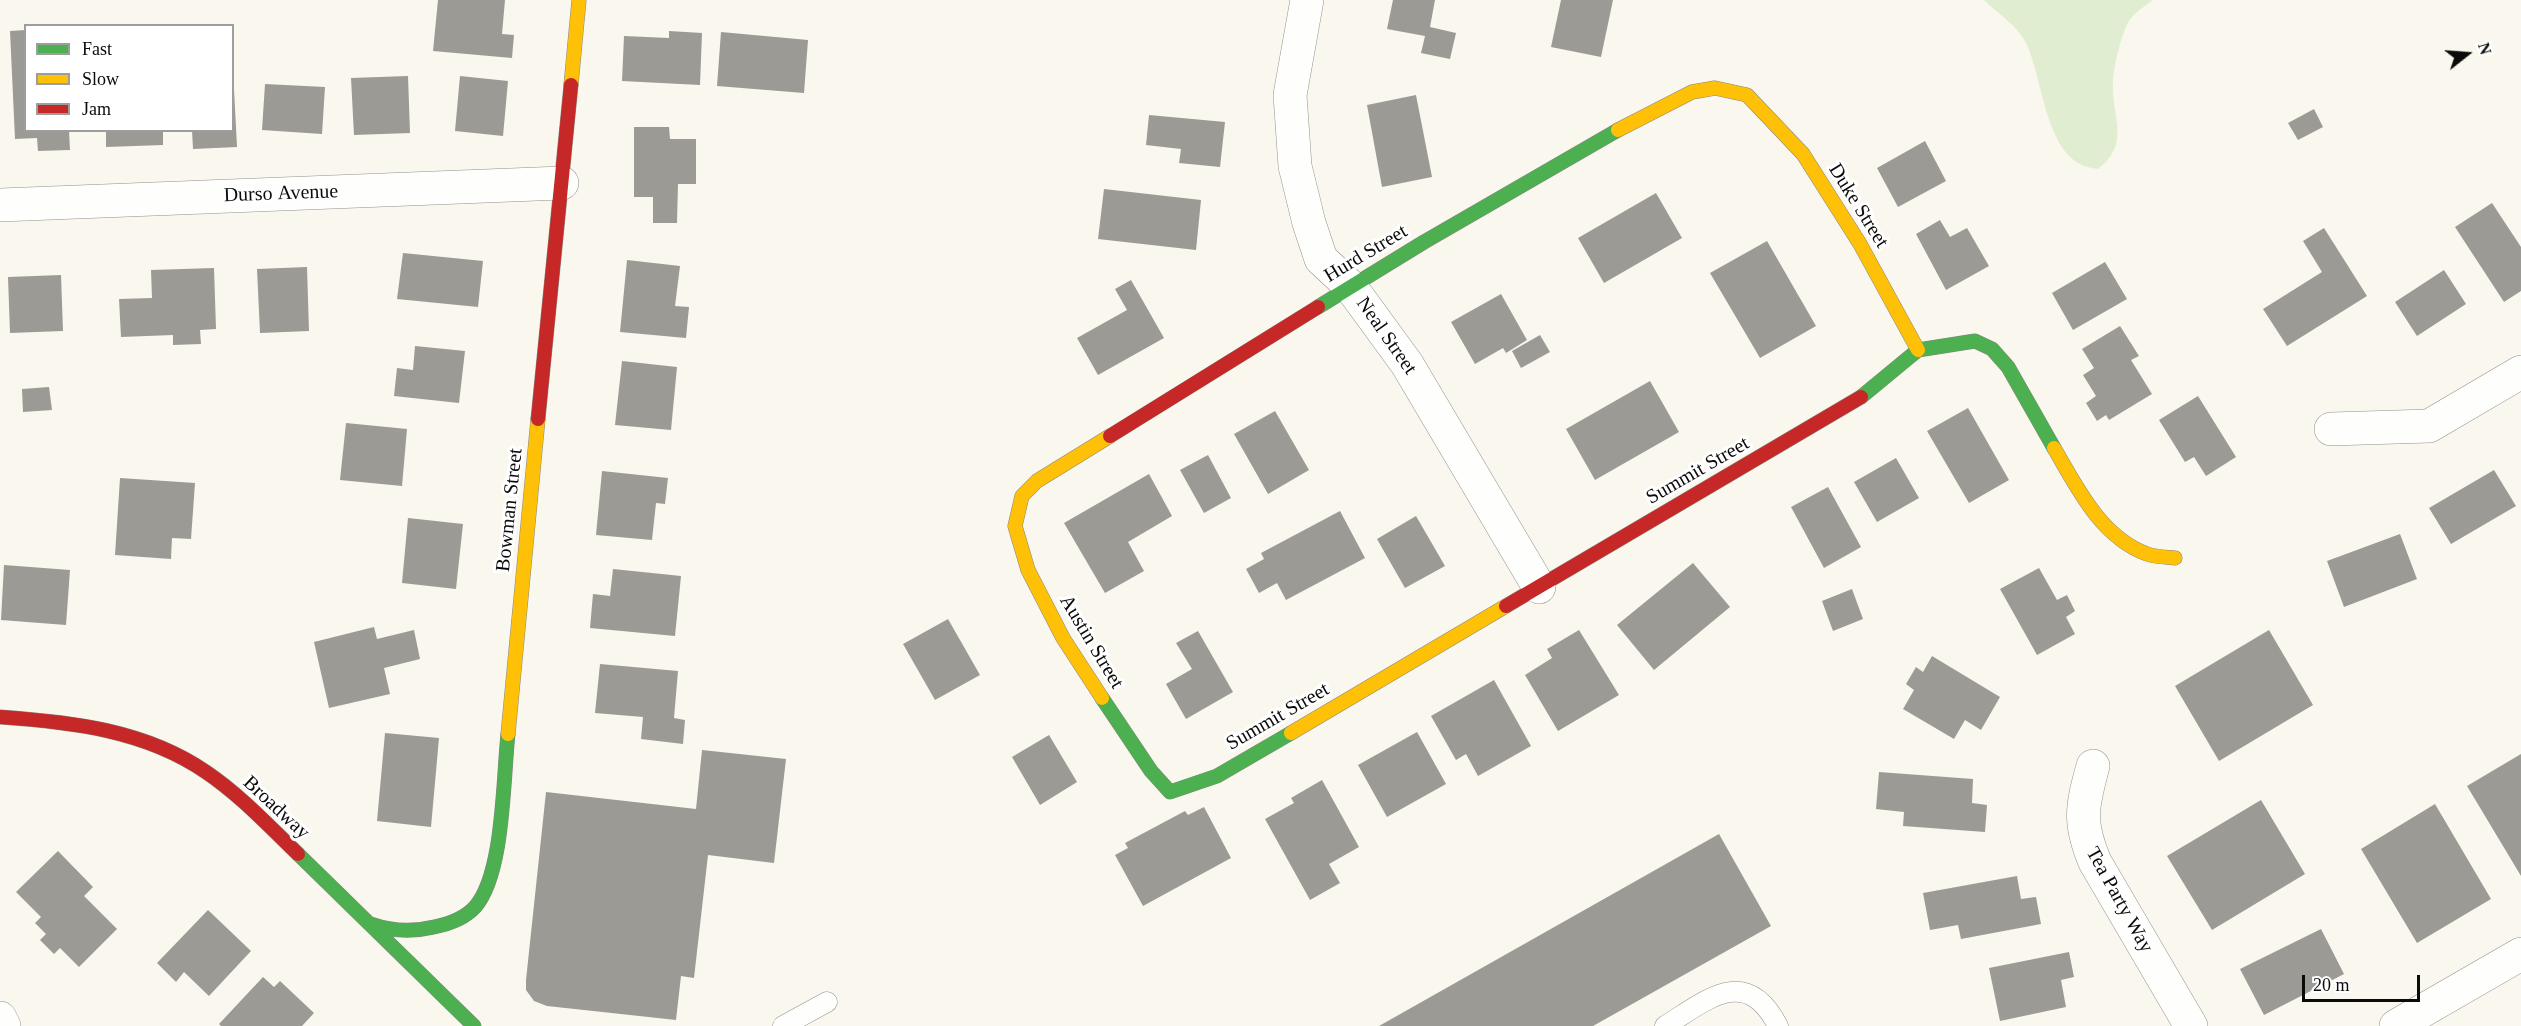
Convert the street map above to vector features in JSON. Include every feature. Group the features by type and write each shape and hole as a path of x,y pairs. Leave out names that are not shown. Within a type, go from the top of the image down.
{"street":[{"name":"Bowman Street","path":"371,924 381,928 406,931 452,924 468,916 478,904 492,874 498,835 579,0"},
{"name":"Neal Street","path":"1307,0 1290,95 1295,166 1309,223 1321,259 1350,286 1407,364 1539,587"},
{"name":"Hurd Street","path":"1022,496 1037,481 1350,286 1639,118 1692,92 1715,88 1747,95"},
{"name":"Duke Street","path":"1747,95 1803,154 1860,244 1918,350"},
{"name":"Durso Avenue","path":"0,205 562,183"},
{"path":"1918,350 1975,341 1992,349 2013,376 2080,493 2115,538 2149,555 2175,558"},
{"name":"Summit Street","path":"1170,792 1217,776 1870,392 1918,350"},
{"path":"2331,429 2429,426 2521,372"},
{"name":"Austin Street","path":"1022,496 1015,526 1028,570 1063,638 1098,694 1151,771 1170,792"},
{"name":"Broadway","path":"0,717 77,723 140,738 170,751 210,776 243,802 474,1026"},
{"name":"Tea Party Way","path":"2093,766 2082,803 2084,837 2095,862 2191,1026"},
{"path":"2396,1026 2521,954"},
{"path":"0,1018 4,1026"}],"lane":[{"path":"1665,1026 1708,1000 1732,990 1754,996 1770,1010 1778,1026"},
{"path":"783,1026 827,1002"}],"green space":[{"path":"1984,0 2153,0 2131,18 2123,34 2113,77 2117,140 2114,150 2098,169 2080,164 2068,155 2059,142 2046,109 2026,43 2012,25"}],"building":[{"path":"438,0 505,0 502,34 514,35 512,58 433,51"},
{"path":"1393,0 1435,0 1430,27 1456,33 1450,59 1421,53 1425,36 1387,29"},
{"path":"1561,0 1613,0 1601,57 1551,47"},
{"path":"24,30 24,132 69,132 70,150 38,151 37,138 15,139 10,31"},
{"path":"669,31 702,33 700,85 622,81 624,36 669,38"},
{"path":"721,32 808,40 804,93 717,86"},
{"path":"408,76 410,133 354,135 351,78"},
{"path":"460,76 508,81 503,136 455,131"},
{"path":"265,84 325,87 322,134 262,130"},
{"path":"234,89 237,147 193,149 192,132 234,132"},
{"path":"1416,95 1432,177 1382,187 1367,105"},
{"path":"2314,109 2323,127 2298,140 2288,123"},
{"path":"1149,115 1225,122 1220,167 1179,163 1181,149 1146,145"},
{"path":"634,127 669,127 670,139 696,139 696,184 678,184 677,223 653,223 653,197 634,197"},
{"path":"106,132 163,132 163,145 106,147"},
{"path":"1925,141 1946,181 1898,207 1877,168"},
{"path":"1104,189 1201,200 1196,250 1098,239"},
{"path":"1656,193 1682,238 1604,283 1578,238"},
{"path":"2492,203 2521,247 2521,291 2504,302 2455,227"},
{"path":"1940,220 1950,237 1967,228 1989,266 1946,290 1916,234"},
{"path":"2324,228 2367,296 2287,346 2263,309 2322,272 2303,241"},
{"path":"1767,241 1816,326 1760,358 1710,273"},
{"path":"403,253 483,261 478,307 397,299"},
{"path":"627,260 680,266 675,306 689,307 686,338 620,332"},
{"path":"2105,262 2127,299 2073,330 2052,293"},
{"path":"307,267 309,331 260,333 257,269"},
{"path":"214,268 216,329 200,330 201,344 173,345 173,335 121,337 119,299 152,298 151,270"},
{"path":"2444,270 2466,304 2417,336 2395,302"},
{"path":"61,275 63,331 10,333 8,277"},
{"path":"1131,280 1164,338 1098,375 1077,338 1127,310 1115,289"},
{"path":"1501,294 1527,340 1506,353 1503,348 1475,364 1451,322"},
{"path":"2120,326 2139,356 2131,360 2152,394 2109,420 2106,415 2097,421 2086,403 2096,396 2083,375 2094,368 2082,349"},
{"path":"1540,335 1550,352 1521,368 1512,351"},
{"path":"415,346 465,351 459,403 394,396 397,368 413,370"},
{"path":"622,361 677,367 671,430 615,425"},
{"path":"1650,381 1679,432 1595,480 1566,429"},
{"path":"49,387 52,410 23,412 22,389"},
{"path":"2198,396 2236,457 2206,476 2194,457 2185,462 2159,420"},
{"path":"1968,408 2009,480 1969,503 1927,431"},
{"path":"1275,411 1309,470 1268,494 1234,434"},
{"path":"346,423 407,429 402,486 340,480"},
{"path":"1208,455 1231,498 1204,513 1180,470"},
{"path":"1896,458 1919,498 1877,522 1854,482"},
{"path":"2494,470 2516,506 2451,544 2429,508"},
{"path":"602,471 668,478 665,504 656,503 652,540 596,535"},
{"path":"1149,474 1172,516 1128,542 1144,571 1105,593 1064,523"},
{"path":"120,478 195,483 191,539 172,538 171,559 115,555"},
{"path":"1828,487 1861,547 1824,568 1791,507"},
{"path":"1340,511 1365,558 1286,600 1277,583 1259,593 1246,569 1264,559 1261,553"},
{"path":"1416,516 1445,566 1405,588 1377,539"},
{"path":"408,518 463,524 456,589 402,583"},
{"path":"2400,534 2417,579 2344,607 2327,561"},
{"path":"1693,563 1730,607 1654,670 1617,625"},
{"path":"4,565 70,570 66,625 1,620"},
{"path":"2039,568 2057,600 2067,595 2075,611 2066,617 2075,634 2037,655 2000,589"},
{"path":"613,569 681,576 675,636 590,628 593,594 610,596"},
{"path":"1852,589 1863,619 1833,631 1822,601"},
{"path":"948,619 980,675 935,700 903,644"},
{"path":"374,627 377,639 414,630 420,659 384,668 390,694 329,708 314,642"},
{"path":"1579,630 1619,695 1558,731 1525,675 1552,658 1547,649"},
{"path":"2269,630 2313,705 2219,761 2175,686"},
{"path":"1198,631 1233,692 1186,719 1166,684 1192,669 1176,643"},
{"path":"1932,656 2000,697 1981,730 1965,720 1954,739 1903,709 1914,690 1906,684 1916,667 1923,672"},
{"path":"600,664 678,671 674,718 685,720 683,744 641,739 643,717 595,713"},
{"path":"1494,680 1531,746 1478,776 1466,754 1456,760 1431,716"},
{"path":"1417,732 1446,784 1387,817 1358,765"},
{"path":"385,733 439,738 431,827 377,821"},
{"path":"1049,735 1077,782 1040,805 1012,757"},
{"path":"702,750 786,759 774,863 708,855 694,978 681,976 676,1020 547,1006 534,1001 526,990 526,980 546,792 696,809"},
{"path":"2521,754 2521,876 2467,786"},
{"path":"1879,772 1973,779 1972,803 1987,805 1985,832 1903,826 1904,812 1876,809"},
{"path":"1322,780 1359,847 1329,864 1340,883 1310,900 1265,819 1294,803 1291,798"},
{"path":"2261,800 2305,874 2212,930 2167,856"},
{"path":"2435,804 2491,899 2417,943 2361,849"},
{"path":"1204,807 1231,858 1143,906 1115,855 1128,848 1125,843 1185,811 1188,815"},
{"path":"1719,834 1771,926 1593,1026 1379,1026"},
{"path":"58,851 93,887 84,896 117,929 79,967 60,948 54,954 40,940 46,934 35,923 41,917 16,892"},
{"path":"2017,876 2021,899 2036,897 2041,924 1961,939 1958,925 1930,930 1923,893"},
{"path":"208,910 251,951 209,996 184,972 176,982 157,963"},
{"path":"2321,929 2344,974 2264,1015 2240,969"},
{"path":"2069,952 2074,977 2061,980 2066,1007 2000,1021 1989,968"},
{"path":"263,977 274,987 280,981 314,1013 302,1026 221,1026 219,1024"}],"traffic: fast":[{"path":"1318,307 1424,242 1618,130"},
{"path":"1861,397 1918,350 1975,341 1992,349 2008,367 2054,448"},
{"path":"1102,698 1151,771 1170,792 1217,776 1291,733"},
{"path":"371,924 394,929 426,929 456,920 475,907 485,892 497,850 508,734"},
{"path":"298,854 474,1026"}],"traffic: slow":[{"path":"571,85 579,0"},
{"path":"1618,130 1692,92 1715,88 1747,95 1803,154 1860,244 1918,350"},
{"path":"508,734 538,419"},
{"path":"1102,698 1063,638 1028,570 1015,526 1022,496 1037,481 1110,436"},
{"path":"2054,448 2092,510 2116,536 2147,554 2175,558"},
{"path":"1291,733 1506,606"}],"traffic: jam":[{"path":"538,419 571,85"},
{"path":"1110,436 1318,307"},
{"path":"1506,606 1861,397"},
{"path":"0,717 80,726 133,737 158,746 206,772 230,790 298,854"}]}
